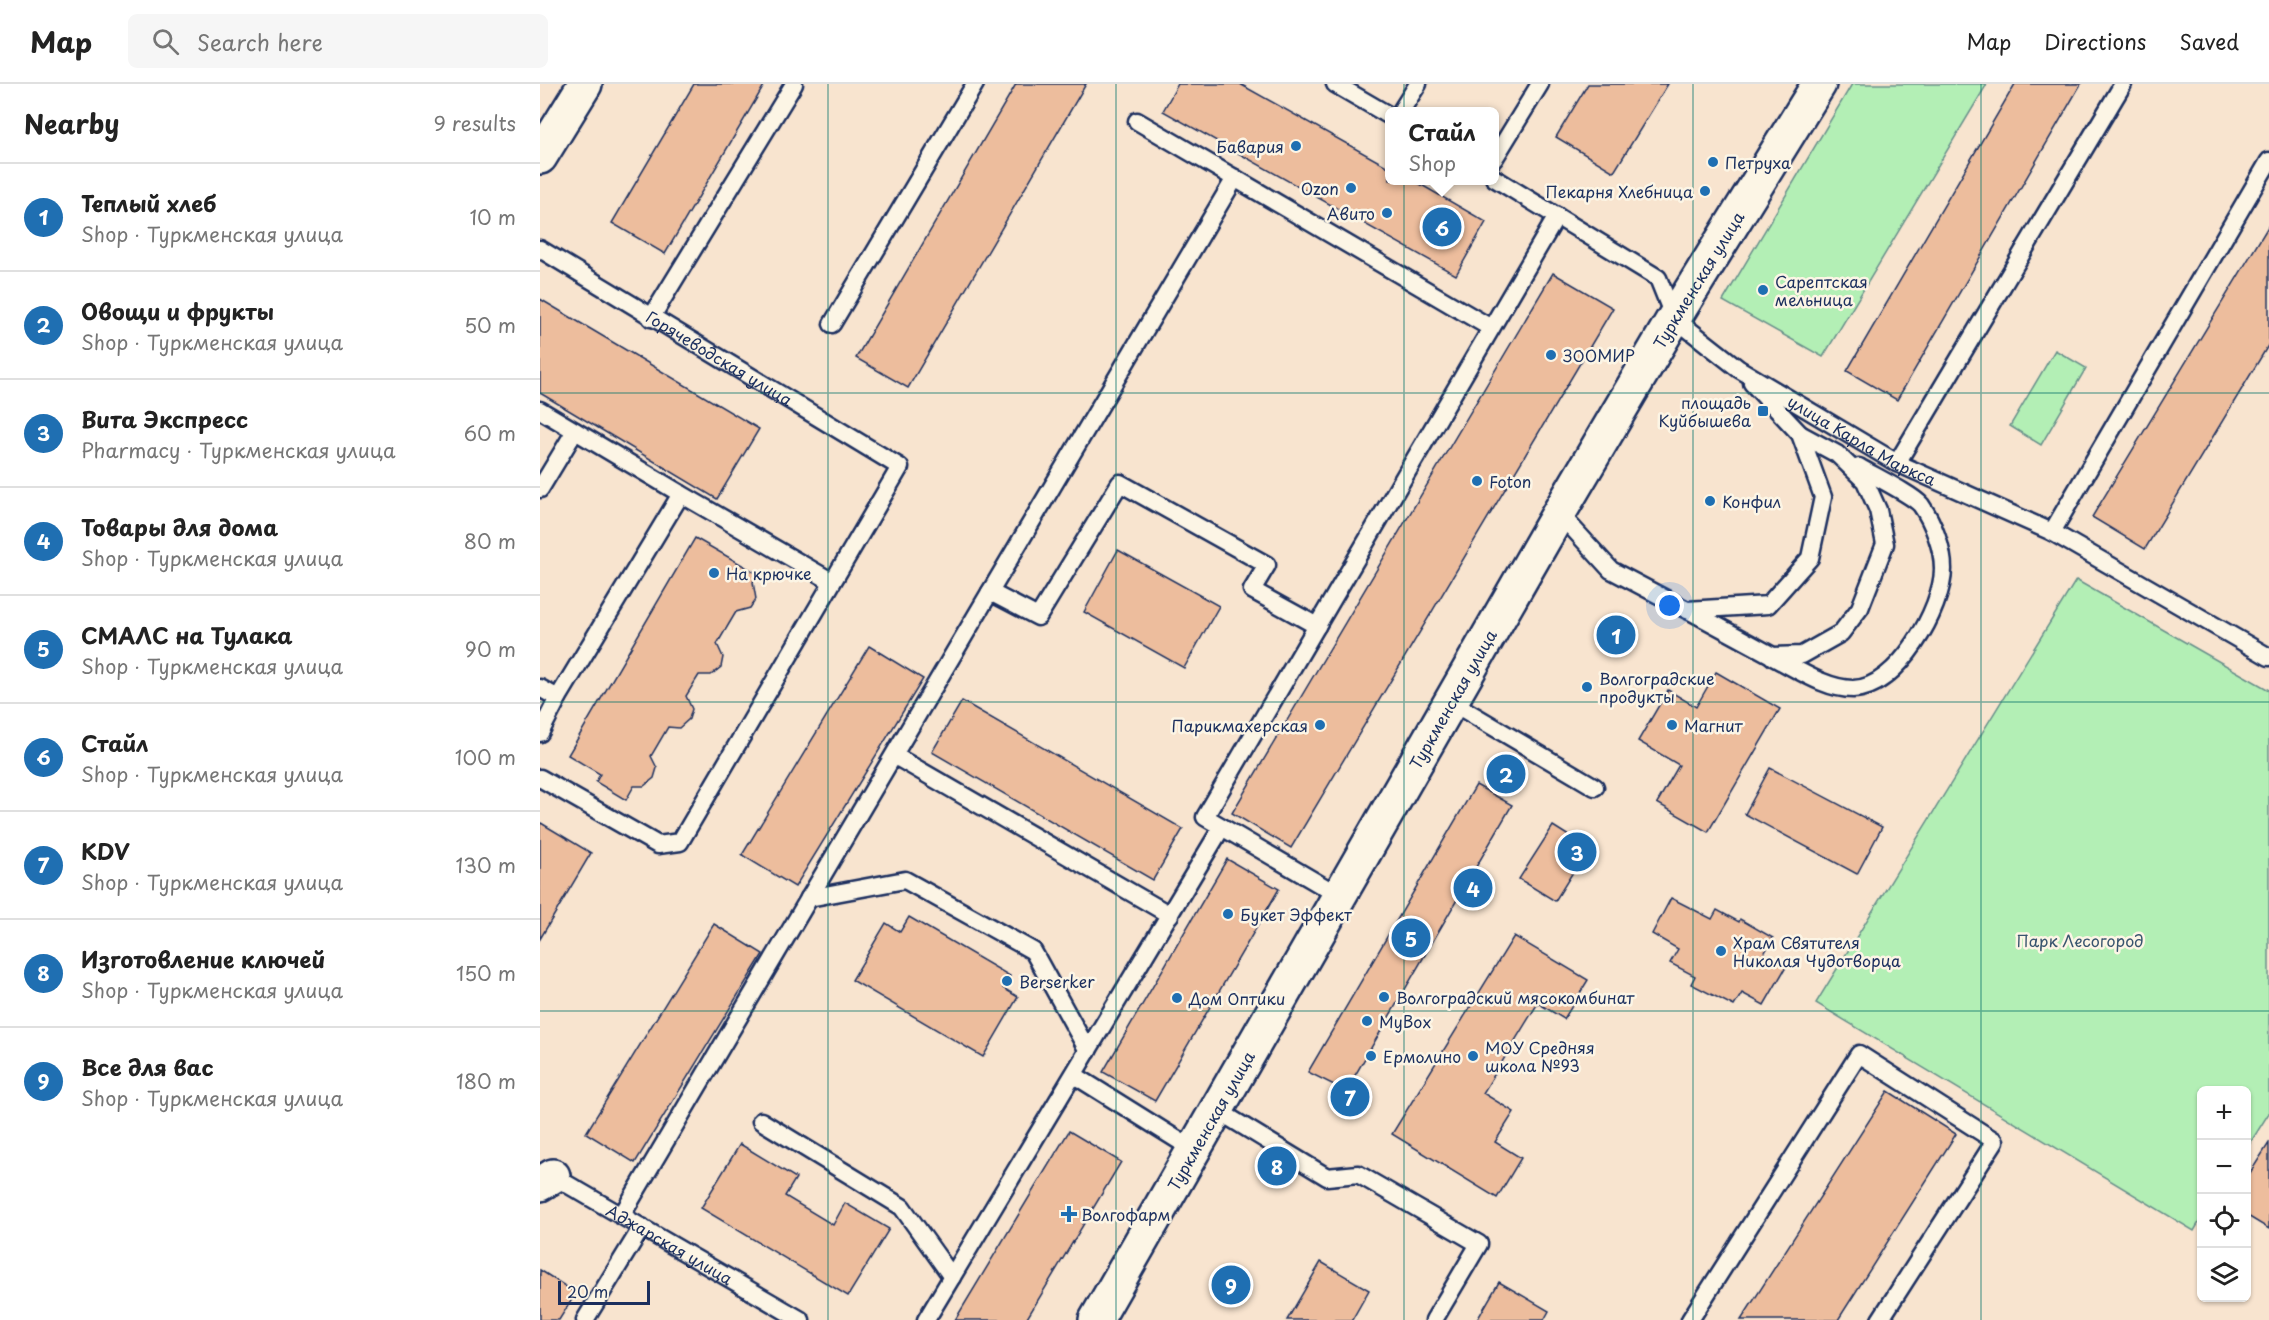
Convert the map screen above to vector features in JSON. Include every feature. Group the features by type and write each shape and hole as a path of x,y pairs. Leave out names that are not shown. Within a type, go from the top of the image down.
{"street":[{"path":"540,157 585,84"},
{"name":"Туркменская улица","path":"1096,1320 1559,513 1674,318 1819,84"}],"lane":[{"path":"651,318 794,84"},
{"path":"832,324 975,84"},
{"path":"1335,84 1385,114"},
{"path":"1404,107 1418,84"},
{"path":"1499,151 1540,84"},
{"path":"1898,463 2123,84"},
{"path":"1137,121 1491,328"},
{"path":"2052,532 2269,161"},
{"path":"621,1215 895,756 1235,178"},
{"path":"1499,181 1658,278 1674,318"},
{"path":"1338,895 1205,817 1557,216"},
{"name":"Горячеводская улица","path":"540,249 900,467 831,581"},
{"name":"улица Карла Маркса","path":"1674,318 1739,369 1898,463 2052,532 2269,657"},
{"path":"1559,513 1611,570 1773,656 1828,684 1854,689 1881,681 1902,663 1917,641 1938,592 1943,570 1938,544 1920,504 1800,434 1739,369"},
{"path":"540,410 831,581 680,842 657,845 540,778"},
{"path":"540,489 575,431"},
{"path":"1687,610 1768,604 1810,558 1823,497 1800,434"},
{"path":"1773,656 1802,655 1841,633 1860,608 1885,544 1878,510 1866,481 1837,454"},
{"path":"990,592 1038,617 1120,483 1267,565 1252,590 1317,626"},
{"path":"540,733 681,494"},
{"path":"540,688 558,699"},
{"path":"1452,703 1595,787"},
{"path":"895,756 1170,915"},
{"path":"926,1320 1222,827"},
{"path":"809,898 905,880 1033,951 1088,1051"},
{"path":"1690,1320 1859,1054 1995,1141 1880,1320"},
{"path":"1074,1075 1194,1150"},
{"path":"1217,1110 1327,1177 1358,1174 1479,1244 1434,1320"},
{"path":"761,1121 902,1207 952,1277"},
{"name":"Аджарская улица","path":"544,1176 621,1215 801,1320"},
{"path":"585,1320 642,1227"}],"green space":[{"path":"1852,84 1987,84 1823,357 1723,301"},
{"path":"2055,350 2086,368 2041,445 2010,426"},
{"name":"Парк Лесогород","path":"2076,580 2269,690 2269,1113 2251,1142 2251,1086 2197,1086 2197,1226 2194,1231 1816,1003"}],"building":[{"path":"694,84 765,84 665,254 612,223"},
{"path":"1016,84 1086,84 908,388 856,358"},
{"path":"1178,84 1240,84 1385,165 1385,185 1422,185 1486,222 1456,275 1163,111"},
{"path":"1588,84 1668,84 1614,172 1556,137"},
{"path":"2015,84 2081,84 1897,400 1847,371"},
{"path":"2269,225 2269,344 2145,549 2092,517"},
{"path":"1553,273 1613,308 1291,848 1232,813"},
{"path":"540,299 759,429 717,499 540,393"},
{"path":"695,538 758,574 753,582 756,599 750,608 736,612 717,644 723,657 721,667 711,675 699,675 686,696 692,709 689,719 679,728 668,727 651,756 657,768 654,778 644,786 634,786 626,800 596,782 600,774 568,755"},
{"path":"1118,550 1219,606 1184,668 1084,612"},
{"path":"869,646 923,679 795,887 742,855"},
{"path":"1716,672 1780,709 1708,832 1657,803 1679,765 1638,741 1668,690 1696,707"},
{"path":"962,701 1183,829 1153,880 932,752"},
{"path":"1770,768 1882,827 1857,874 1745,814"},
{"path":"1476,785 1512,805 1346,1091 1308,1072"},
{"path":"541,823 591,853 540,939 540,825"},
{"path":"1553,826 1588,848 1555,901 1519,879"},
{"path":"1227,859 1279,889 1155,1101 1103,1072"},
{"name":"Храм Святителя Николая Чудотворца","path":"1671,898 1712,919 1717,910 1739,922 1740,919 1773,938 1764,954 1786,967 1764,1005 1742,993 1734,1006 1691,984 1695,976 1670,963 1678,949 1652,934"},
{"path":"909,917 1010,976 1003,988 1018,997 983,1057 852,980 886,923 900,932"},
{"path":"714,924 763,954 635,1163 586,1133"},
{"name":"МОУ Средняя школа №93","path":"1514,936 1588,980 1564,1019 1538,1003 1483,1093 1514,1112 1495,1142 1521,1158 1497,1198 1392,1134"},
{"path":"1888,1091 1956,1134 1838,1320 1741,1320"},
{"path":"1069,1131 1121,1162 1026,1320 955,1320"},
{"path":"2269,1143 2269,1229 2251,1218 2251,1171"},
{"path":"740,1144 796,1178 785,1196 833,1225 845,1203 889,1229 848,1296 701,1208"},
{"path":"1321,1262 1369,1290 1352,1320 1287,1320"},
{"path":"540,1270 576,1293 559,1320 540,1320"},
{"path":"1499,1282 1549,1311 1544,1320 1477,1320"}],"place":[{"name":"Бавария","path":"1296,146"},
{"name":"Петруха","path":"1713,162"},
{"name":"Ozon","path":"1351,188"},
{"name":"Пекарня Хлебница","path":"1705,191"},
{"name":"Авито","path":"1387,213"},
{"name":"Стайл","path":"1442,227"},
{"name":"Сарептская мельница","path":"1763,290"},
{"name":"ЗООМИР","path":"1551,355"},
{"name":"площадь Куйбышева","path":"1763,411"},
{"name":"Foton","path":"1477,481"},
{"name":"Конфил","path":"1710,501"},
{"name":"На крючке","path":"714,573"},
{"name":"Теплый хлеб","path":"1616,635"},
{"name":"Волгоградские продукты","path":"1587,687"},
{"name":"Парикмахерская","path":"1320,725"},
{"name":"Магнит","path":"1672,725"},
{"name":"Овощи и фрукты","path":"1506,774"},
{"name":"Вита Экспресс","path":"1577,852"},
{"name":"Товары для дома","path":"1473,888"},
{"name":"Букет Эффект","path":"1228,914"},
{"name":"СМАЛС на Тулака","path":"1411,938"},
{"name":"Храм Святителя Николая Чудотворца","path":"1721,951"},
{"name":"Berserker","path":"1007,981"},
{"name":"Волгоградский мясокомбинат","path":"1384,997"},
{"name":"Дом Оптики","path":"1177,998"},
{"name":"MyBox","path":"1367,1021"},
{"name":"Ермолино","path":"1371,1056"},
{"name":"МОУ Средняя школа №93","path":"1473,1056"},
{"name":"KDV","path":"1350,1097"},
{"name":"Изготовление ключей","path":"1277,1166"},
{"name":"Волгофарм","path":"1069,1214"},
{"name":"Все для вас","path":"1231,1285"}]}
